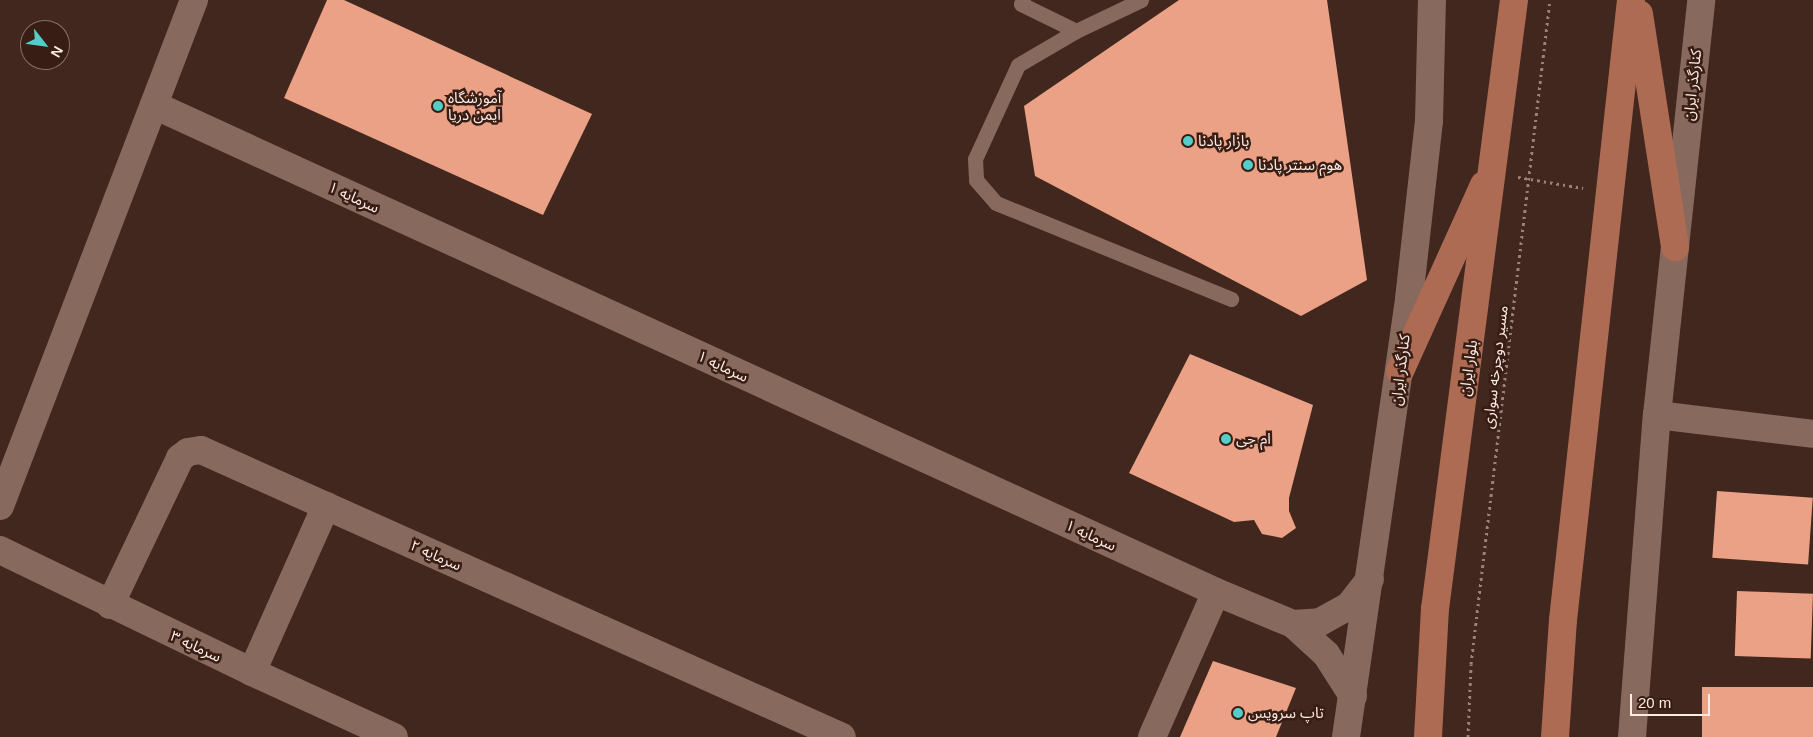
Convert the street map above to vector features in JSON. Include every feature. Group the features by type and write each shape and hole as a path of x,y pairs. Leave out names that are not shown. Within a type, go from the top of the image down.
{"main road":[{"name":"بلوار ایران","path":"1428,737 1435,609 1495,165 1514,0"},
{"path":"1554,737 1563,620 1631,0"},
{"path":"1637,0 1675,247"},
{"path":"1400,371 1495,165"}],"street":[{"path":"0,506 194,0"},
{"name":"کنارگذر ایران","path":"1346,737 1371,578 1400,371 1429,121 1432,0"},
{"name":"کنارگذر ایران","path":"1632,737 1657,415 1701,0"},
{"name":"سرمایه ۱","path":"154,105 1216,592 1293,624"},
{"path":"1657,415 1813,434"},
{"name":"سرمایه ۲","path":"110,605 180,458 188,452 201,450 842,737"},
{"path":"252,672 326,506"},
{"name":"سرمایه ۳","path":"0,550 110,605 394,737"},
{"path":"1293,624 1320,622 1348,606 1371,578"},
{"path":"1152,737 1216,592"},
{"path":"1293,624 1326,654 1353,696"}],"lane":[{"path":"1023,0 1021,4 1076,31"},
{"path":"1140,0 1076,31 1018,65 975,159 976,180 996,202 1231,299"}],"path":[{"name":"مسیر دوچرخه سواری","path":"1468,737 1471,664 1550,0"},
{"path":"1495,165 1528,179 1610,192"}],"building":[{"name":"آموزشگاه ایمن دریا","path":"327,0 344,0 592,114 543,215 284,98"},
{"name":"بازار پادنا","path":"1179,0 1327,0 1367,280 1301,316 1035,176 1024,106"},
{"name":"ام جی","path":"1190,354 1313,405 1289,498 1289,511 1296,528 1282,538 1262,534 1254,520 1234,522 1129,473"},
{"path":"1717,491 1813,498 1808,565 1712,558"},
{"path":"1737,591 1813,594 1811,659 1735,656"},
{"name":"تاپ سرویس","path":"1213,661 1296,688 1276,737 1180,737"},
{"path":"1702,687 1813,687 1813,737 1702,737"}],"place":[{"name":"آموزشگاه ایمن دریا","path":"438,106"},
{"name":"بازار پادنا","path":"1188,141"},
{"name":"هوم سنتر پادنا","path":"1248,165"},
{"name":"ام جی","path":"1226,439"},
{"name":"تاپ سرویس","path":"1238,713"}]}
